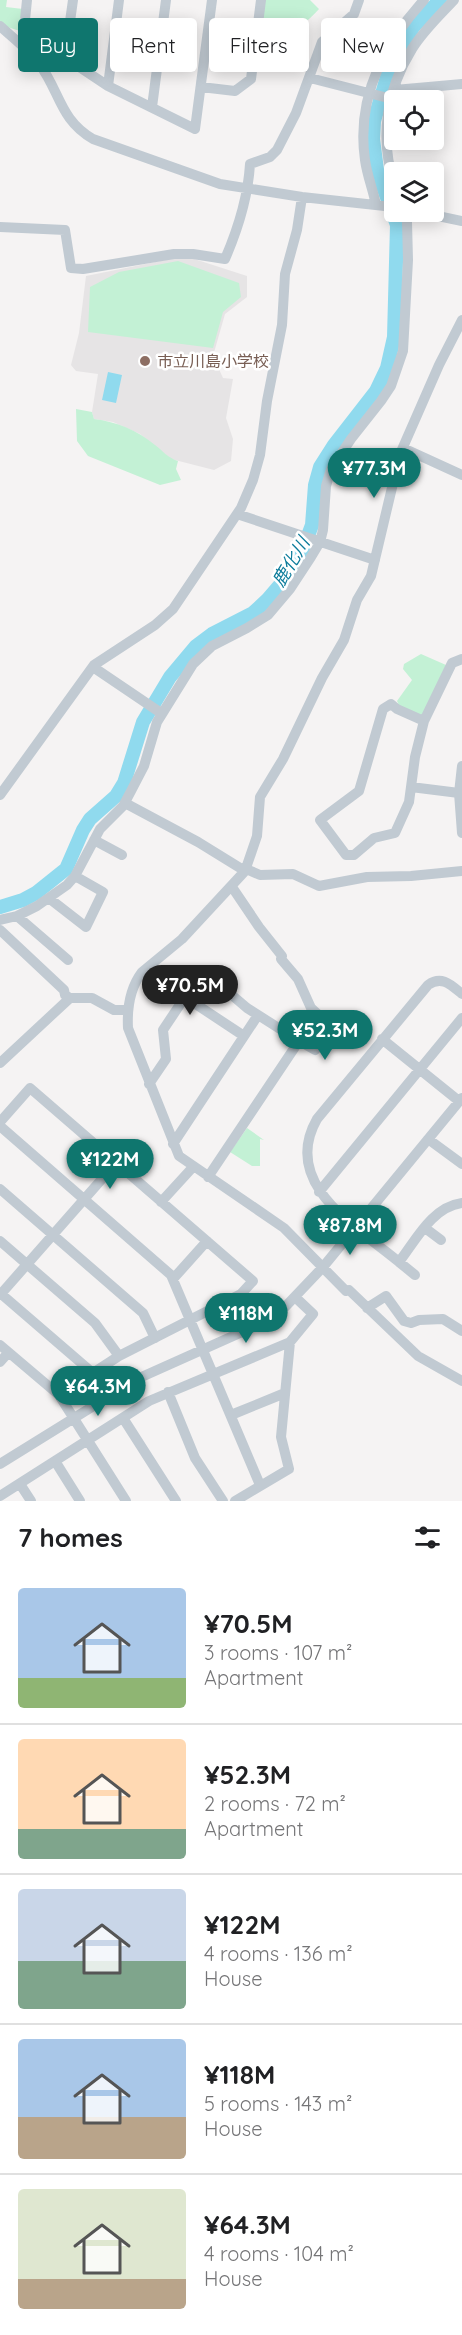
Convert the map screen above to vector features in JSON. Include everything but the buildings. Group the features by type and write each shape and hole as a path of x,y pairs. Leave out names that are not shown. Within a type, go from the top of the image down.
{"street":[{"path":"25,18 27,0"},
{"path":"70,18 73,0"},
{"path":"108,86 119,0"},
{"path":"152,108 166,0"},
{"path":"87,72 108,86 195,129 212,0"},
{"path":"201,87 236,91 251,79 261,0"},
{"path":"0,227 65,230 71,268 83,269 174,254 193,254 225,259 236,234 249,188 250,164 270,157 277,150 310,78 322,42 354,14 359,0"},
{"path":"379,205 365,160 363,130 369,92 392,39 424,0"},
{"path":"394,90 401,68 412,48 425,30 454,0"},
{"path":"0,26 40,64 64,113 85,134 135,155 220,184 302,197 384,206"},
{"path":"310,78 384,95"},
{"path":"427,90 462,84"},
{"path":"0,795 93,667 164,618 237,514 253,480 260,455 267,401 282,325 285,274 297,230 302,197"},
{"path":"444,217 462,220"},
{"path":"0,920 17,916 50,899 75,876 104,822 125,803 144,766 160,713 202,654 216,643 258,622 275,607 290,589 320,542 326,486 331,469 391,386 403,351 408,260 407,222"},
{"path":"462,320 439,365 403,448 393,477 375,560 369,579 357,600 344,640 260,797 257,837 245,870 232,887 182,939 142,972 128,1010 128,1028 179,1156 278,1223 346,1291 349,1290 418,1356 462,1381"},
{"path":"403,448 462,475"},
{"path":"237,514 375,560"},
{"path":"424,721 391,704 382,709 359,790 320,820 346,855 354,855 374,838 395,833 409,802 415,757 424,721 446,671 452,663 462,659"},
{"path":"93,667 160,713"},
{"path":"461,826 459,793 462,766"},
{"path":"411,787 459,793"},
{"path":"125,803 245,870 260,874 293,874 320,886 367,877 462,872"},
{"path":"94,840 122,855"},
{"path":"50,899 86,927 103,892 75,876"},
{"path":"149,1084 166,1059 163,1030 201,973 206,973 258,1015 315,1050 336,1028 311,1008 298,979 280,959 282,956 232,887"},
{"path":"17,916 68,960"},
{"path":"0,930 64,990 69,999"},
{"path":"415,1275 356,1226 319,1191 308,1162 308,1145 314,1126 382,1039 432,982 442,980 462,994"},
{"path":"185,997 244,1036"},
{"path":"0,1062 69,999 92,998 114,1010 128,1010"},
{"path":"173,1144 258,1015"},
{"path":"319,1191 462,1018"},
{"path":"0,1464 137,1378 262,1323 278,1313 323,1267 461,1100 382,1039"},
{"path":"208,1177 299,1041"},
{"path":"0,1122 30,1088 253,1281 241,1294 119,1356 58,1395"},
{"path":"0,1126 173,1279 260,1485"},
{"path":"428,1139 462,1164"},
{"path":"94,1374 0,1294 116,1163"},
{"path":"161,1202 193,1167"},
{"path":"0,1190 143,1313 155,1338"},
{"path":"399,1262 441,1209 462,1203"},
{"path":"425,1228 441,1240"},
{"path":"0,1241 95,1323 119,1356"},
{"path":"173,1279 207,1241"},
{"path":"367,1308 386,1296 404,1322 443,1319 462,1331"},
{"path":"0,1496 149,1401 290,1342 314,1314 295,1297"},
{"path":"235,1501 289,1469 281,1437 290,1342"},
{"path":"0,1362 4,1349 58,1395 126,1501"},
{"path":"168,1392 195,1458 223,1501"},
{"path":"231,1415 285,1393"},
{"path":"123,1418 176,1501"},
{"path":"55,1461 80,1501"},
{"path":"20,1484 31,1501"}],"shaded area":[{"name":"市立川島小学校","path":"185,256 247,276 247,297 225,314 213,356 217,358 217,365 223,378 233,379 226,418 233,439 231,461 214,470 171,459 140,434 113,422 94,419 92,412 98,374 76,371 71,365 79,333 86,276"}],"green space":[{"path":"0,0 7,0 6,7 23,9 22,18 18,18 18,30 4,26 0,21"},
{"path":"265,0 310,0 319,9 309,18 263,18"},
{"path":"178,261 239,283 241,297 223,312 213,348 88,332 90,287 119,272"},
{"path":"76,409 92,412 94,419 111,422 141,435 178,461 176,469 181,480 160,485 88,456 77,441"},
{"path":"421,654 446,665 424,713 420,715 400,707 397,701 412,680 403,669 404,664"},
{"path":"247,1128 264,1140 260,1139 260,1166 252,1166 230,1152"}],"water":[{"path":"108,372 122,375 116,403 102,400"}],"waterway":[{"name":"鹿化川","path":"0,907 23,900 36,893 66,869 90,819 116,796 124,783 143,722 170,677 196,646 212,634 253,613 267,600 285,579 303,549 312,525 315,485 320,467 376,391 387,368 394,337 397,225 377,170 373,139 374,121 392,60 414,26 440,0"}],"place":[{"name":"市立川島小学校","path":"145,361"}]}
